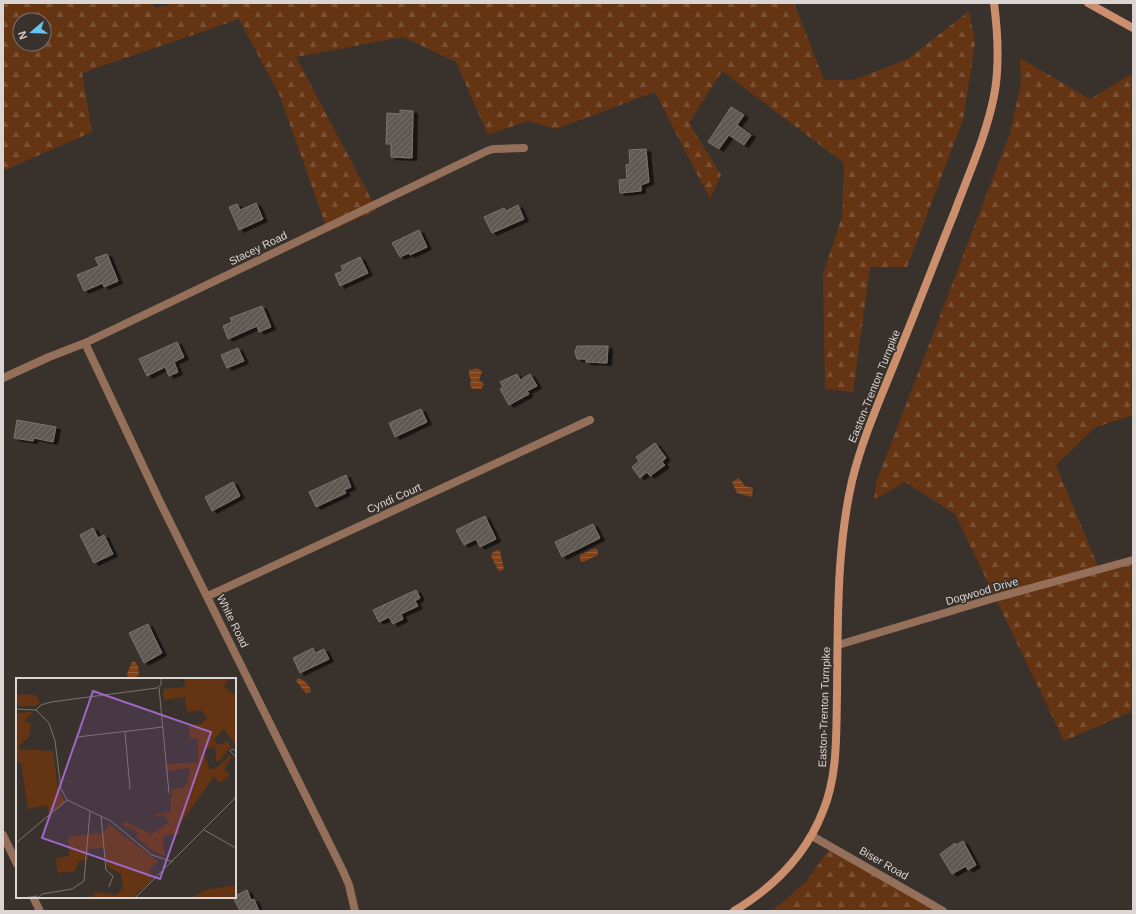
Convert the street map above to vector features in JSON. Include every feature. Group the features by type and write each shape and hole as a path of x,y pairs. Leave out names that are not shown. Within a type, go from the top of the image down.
{"main road":[{"name":"Easton-Trenton Turnpike","path":"734,911 770,887 787,870 812,836 831,789 836,738 843,531 852,482 870,420 970,176 985,129 996,79 997,29 994,3"},
{"path":"1088,3 1133,28"}],"street":[{"name":"Stacey Road","path":"3,378 49,357 85,343 487,151 493,149 524,148"},
{"name":"White Road","path":"85,343 343,871 353,895 355,911"},
{"name":"Cyndi Court","path":"208,596 590,420"},
{"name":"Dogwood Drive","path":"838,644 991,599 1133,560"},
{"path":"3,835 16,862"},
{"name":"Biser Road","path":"812,836 943,911"},
{"path":"34,898 40,911"}],"green space":[{"path":"3,3 151,3 156,8 174,3 794,3 824,80 853,80 908,59 969,11 975,43 963,120 907,267 870,267 853,392 825,389 823,274 842,217 844,163 722,71 689,123 721,175 710,199 655,92 556,129 528,121 488,135 456,62 403,37 296,57 377,210 328,232 280,96 239,19 82,73 92,132 3,171"},
{"path":"1020,58 1090,99 1133,73 1133,415 1094,428 1056,465 1100,571 1133,562 1133,711 1064,741 955,514 905,482 874,500 876,483 1010,133 1021,83"},
{"path":"833,844 946,911 772,911 806,882"}],"shaded area":[{"path":"478,368 482,372 479,380 484,384 481,389 473,389 470,386 471,380 469,370"},
{"path":"739,478 745,486 753,488 752,497 737,493 732,482"},
{"path":"595,548 598,550 598,555 583,562 580,561 580,555"},
{"path":"497,550 500,551 504,569 501,571 498,570 491,556 492,553"},
{"path":"132,662 135,662 138,666 139,674 135,678 128,678 127,674"},
{"path":"298,678 307,684 311,692 306,693 296,681"}],"building":[{"path":"731,107 744,115 737,125 751,135 744,145 729,135 719,149 708,142"},
{"path":"400,110 413,111 412,158 391,157 391,144 386,144 387,113 400,114"},
{"path":"646,149 649,182 641,185 641,191 620,193 619,180 627,179 626,165 630,164 629,150"},
{"path":"256,203 263,219 239,230 229,207 237,204 240,210"},
{"path":"518,205 524,219 492,233 484,217 504,208 506,211"},
{"path":"419,230 427,247 410,255 409,253 400,257 392,243"},
{"path":"107,254 118,281 104,287 103,283 84,291 77,275 99,266 95,258"},
{"path":"360,257 368,273 340,286 335,274 343,271 341,266"},
{"path":"262,306 271,327 259,332 257,326 228,339 223,326 232,322 230,318"},
{"path":"177,342 184,357 174,362 178,372 169,376 165,367 147,376 139,359"},
{"path":"577,346 608,346 607,363 586,362 586,359 577,359 575,352"},
{"path":"238,348 244,361 227,368 221,355"},
{"path":"517,374 520,380 530,374 537,386 527,391 529,394 509,405 500,389 503,387 500,382"},
{"path":"421,409 427,422 395,437 389,423"},
{"path":"17,420 56,427 53,442 34,438 33,441 14,438"},
{"path":"655,443 666,458 662,462 665,465 650,476 647,472 640,478 632,467 639,461 636,457"},
{"path":"346,475 351,487 344,490 346,493 316,507 309,492"},
{"path":"233,482 240,496 212,511 205,497"},
{"path":"485,516 496,539 480,547 476,539 464,545 456,530"},
{"path":"593,524 600,538 562,557 555,542"},
{"path":"93,528 98,538 104,535 113,554 94,563 80,535"},
{"path":"416,590 420,598 415,601 418,606 401,614 403,619 393,624 389,617 379,622 373,610"},
{"path":"148,624 162,653 144,663 129,633"},
{"path":"313,648 315,653 324,649 329,659 300,673 293,658"},
{"path":"963,841 976,865 968,870 966,866 952,874 940,854 955,843 956,845"},
{"path":"247,890 251,900 254,899 259,911 240,911 234,898 236,898 236,896"}]}
